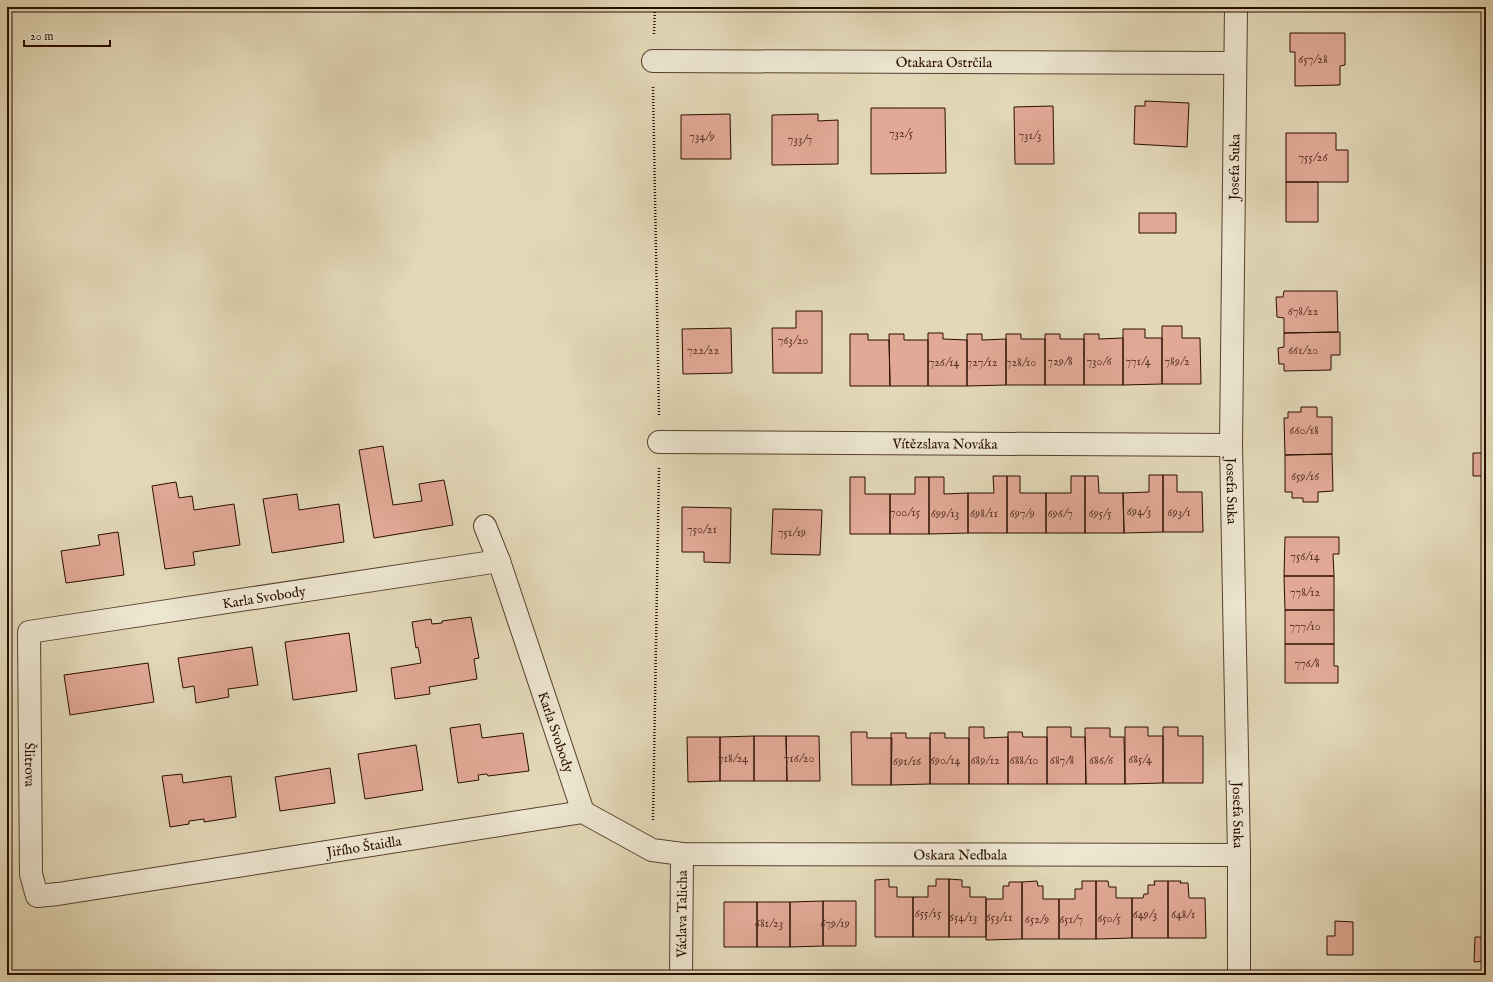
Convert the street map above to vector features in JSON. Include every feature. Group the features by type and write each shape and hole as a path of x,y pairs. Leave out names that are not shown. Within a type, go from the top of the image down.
{"street":[{"name":"Josefa Suka","path":"1236,7 1231,445 1240,975"},
{"name":"Otakara Ostrčila","path":"653,61 1235,63"},
{"name":"Vítězslava Nováka","path":"659,442 1231,445"},
{"name":"Karla Svobody","path":"485,526 499,561 583,812"},
{"name":"Karla Svobody","path":"29,632 499,561"},
{"name":"Šlitrova","path":"29,632 31,874 37,896"},
{"path":"583,812 652,850 682,854"},
{"name":"Jiřího Štaidla","path":"37,896 66,893 583,812"},
{"name":"Oskara Nedbala","path":"682,854 1239,855"},
{"name":"Václava Talicha","path":"681,975 682,854"}],"building":[{"path":"1290,33 1345,33 1345,65 1340,66 1340,85 1295,86 1295,52 1290,52"},
{"path":"1145,101 1189,103 1187,147 1134,144 1135,106 1145,106"},
{"path":"1053,106 1054,164 1015,164 1014,107"},
{"path":"871,108 945,108 946,173 871,174"},
{"path":"730,114 731,159 681,159 681,115"},
{"path":"818,114 818,121 838,120 838,164 772,165 772,115"},
{"path":"1286,133 1336,133 1336,150 1348,150 1348,182 1286,182"},
{"path":"1286,182 1318,182 1318,222 1286,222"},
{"path":"1139,213 1176,213 1176,233 1139,233"},
{"path":"1284,291 1337,291 1338,332 1284,333 1284,318 1277,317 1276,297 1283,297"},
{"path":"796,311 822,311 822,373 773,373 772,328 796,328"},
{"path":"1162,326 1182,326 1182,338 1200,338 1201,384 1162,384"},
{"path":"731,328 732,373 683,374 682,329"},
{"path":"1123,329 1145,329 1145,338 1162,338 1162,384 1123,385"},
{"path":"1340,332 1340,355 1331,355 1331,370 1284,371 1284,364 1279,364 1278,348 1284,347 1284,333"},
{"path":"928,333 943,333 943,339 967,340 967,386 928,386"},
{"path":"850,334 868,334 868,340 889,340 890,386 850,386"},
{"path":"889,334 904,334 904,340 928,340 928,386 890,386"},
{"path":"967,334 982,334 982,340 1006,339 1006,385 967,386"},
{"path":"1006,334 1021,334 1021,339 1045,339 1045,385 1006,385"},
{"path":"1045,334 1060,334 1060,339 1084,339 1084,385 1045,385"},
{"path":"1084,334 1099,334 1099,339 1123,338 1123,385 1084,385"},
{"path":"1301,407 1317,407 1317,417 1332,417 1332,454 1285,455 1284,418 1288,418 1288,412 1301,412"},
{"path":"383,446 393,505 422,501 419,484 444,480 453,525 374,538 359,450"},
{"path":"1473,453 1486,453 1486,476 1473,476"},
{"path":"1332,454 1333,491 1318,492 1318,502 1303,502 1303,498 1292,498 1292,492 1285,492 1285,455"},
{"path":"1149,475 1163,475 1163,532 1124,533 1123,493 1149,492"},
{"path":"1163,475 1177,475 1177,492 1202,492 1203,532 1163,532"},
{"path":"993,476 1007,476 1007,533 968,533 968,493 994,493"},
{"path":"1007,476 1020,476 1020,493 1046,493 1046,533 1007,533"},
{"path":"1071,476 1085,476 1085,533 1046,533 1046,493 1071,493"},
{"path":"1085,476 1098,476 1099,493 1123,493 1124,533 1085,533"},
{"path":"850,477 865,477 865,494 890,494 890,534 850,534"},
{"path":"915,477 929,477 929,534 890,534 890,494 915,494"},
{"path":"929,477 944,477 944,494 968,493 968,533 929,534"},
{"path":"176,482 179,498 192,496 194,510 234,504 240,545 193,552 195,565 165,569 152,486"},
{"path":"297,494 299,510 339,504 344,542 272,553 263,499"},
{"path":"682,507 731,508 730,563 704,562 704,552 682,552"},
{"path":"773,509 822,510 820,555 771,554"},
{"path":"118,532 124,575 66,583 61,551 100,545 98,535"},
{"path":"1285,537 1339,537 1339,554 1333,554 1334,576 1284,576"},
{"path":"1284,576 1334,576 1334,610 1285,610"},
{"path":"1285,610 1334,610 1334,644 1285,644"},
{"path":"471,617 479,658 474,659 477,679 429,687 430,694 395,699 391,668 421,663 418,647 416,648 412,622 431,619 432,624"},
{"path":"349,633 357,691 293,700 285,642"},
{"path":"1285,644 1334,644 1334,666 1338,666 1338,683 1285,683"},
{"path":"252,647 258,685 228,689 229,697 196,703 194,686 183,688 178,658"},
{"path":"148,663 154,702 70,715 64,675"},
{"path":"480,724 482,738 523,733 529,771 488,776 487,774 478,775 479,780 458,783 450,728"},
{"path":"969,727 984,727 984,738 1008,737 1008,784 969,784"},
{"path":"1047,727 1071,727 1071,737 1085,737 1086,784 1047,784"},
{"path":"1125,727 1148,727 1148,736 1163,736 1163,783 1125,784"},
{"path":"1163,727 1178,727 1178,736 1203,736 1203,783 1163,783"},
{"path":"1085,728 1110,728 1110,737 1124,737 1125,784 1086,784"},
{"path":"851,732 867,732 867,738 892,738 891,785 852,785"},
{"path":"1008,732 1022,732 1023,737 1047,737 1047,784 1008,784"},
{"path":"891,733 906,733 906,738 930,738 930,784 891,785"},
{"path":"930,733 945,733 945,738 969,738 969,784 930,784"},
{"path":"754,736 754,781 720,781 720,737"},
{"path":"754,736 786,736 787,781 754,781"},
{"path":"786,736 819,736 820,781 787,781"},
{"path":"687,737 720,737 720,781 688,782"},
{"path":"416,745 423,790 365,799 358,754"},
{"path":"330,768 335,803 280,811 275,777"},
{"path":"182,774 183,783 231,776 236,817 204,822 204,819 189,821 189,824 170,827 162,776"},
{"path":"889,879 889,887 897,887 897,897 913,897 913,937 875,937 875,880"},
{"path":"936,879 949,879 949,937 913,937 913,897 928,897 928,886 936,886"},
{"path":"949,879 962,880 962,887 970,887 970,897 986,897 986,937 949,937"},
{"path":"1037,881 1038,886 1043,886 1043,899 1059,899 1059,939 1022,939 1022,882"},
{"path":"1082,881 1096,881 1096,939 1059,939 1059,899 1075,899 1075,889 1082,889"},
{"path":"1096,881 1108,881 1109,887 1116,887 1116,898 1132,898 1132,938 1096,939"},
{"path":"1154,881 1168,881 1168,938 1132,938 1132,898 1143,898 1144,894 1148,894 1148,885 1155,885"},
{"path":"1168,881 1181,881 1180,883 1188,883 1189,898 1205,898 1206,938 1168,938"},
{"path":"1009,882 1022,882 1022,939 986,940 986,899 1003,899 1003,886 1009,886"},
{"path":"823,901 823,946 790,947 790,902"},
{"path":"823,901 856,901 856,946 823,946"},
{"path":"724,902 757,902 757,947 724,947"},
{"path":"757,902 790,902 790,947 757,947"},
{"path":"1335,921 1353,922 1353,955 1327,955 1327,936 1335,936"},
{"path":"1475,937 1486,937 1486,961 1474,962"}]}
